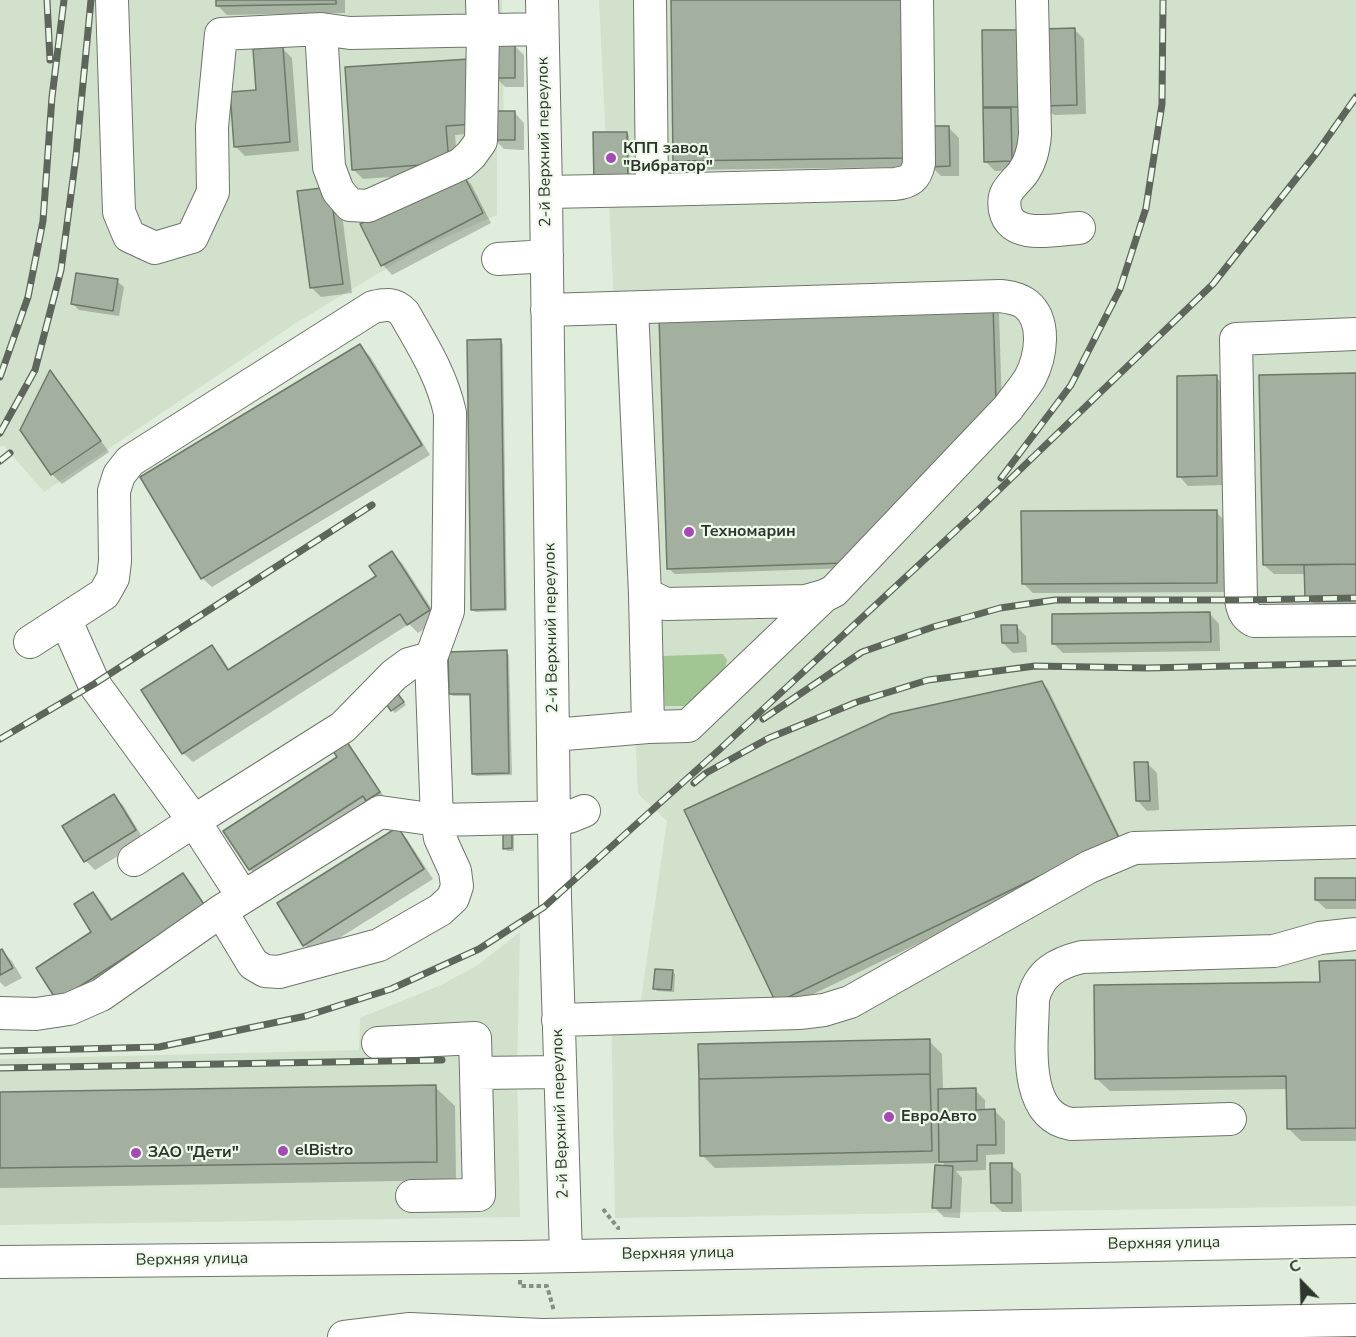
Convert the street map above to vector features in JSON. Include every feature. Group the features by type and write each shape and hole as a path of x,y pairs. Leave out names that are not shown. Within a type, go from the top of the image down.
{"street":[{"path":"111,0 119,212 129,236 155,248 192,237 213,192 213,127 221,34 321,29 350,33 483,31 542,14"},
{"path":"321,29 329,167 338,191 350,205 368,206 461,164 481,141 482,0"},
{"path":"650,0 652,190"},
{"path":"546,192 895,184 912,179 917,173 919,163 917,0"},
{"path":"1032,0 1034,148 1029,163 1006,194 1004,205 1006,216 1012,225 1026,231 1079,228"},
{"name":"2-й Верхний переулок","path":"542,14 553,735 569,814 558,1020 566,1256"},
{"path":"498,259 547,256"},
{"path":"548,310 1000,296 1015,298 1027,305 1036,316 1040,331 1040,346 1036,364 1030,377 1008,408 834,591 806,601 666,604 645,594"},
{"path":"30,642 66,621 104,594 113,578 115,561 114,491 119,475 130,461 373,307 387,304 398,306 438,374 446,392 450,413 448,611 431,658 437,820 440,838 455,871 457,886 453,898 440,910 380,945 279,972 266,971 253,964 232,904 195,821 94,684 66,621"},
{"path":"632,308 645,594 648,727"},
{"path":"1356,334 1236,339 1242,610 1254,621 1356,620"},
{"path":"553,735 688,726 825,596"},
{"path":"134,860 343,726 394,675 409,664 431,658"},
{"path":"0,1014 36,1014 69,1009 100,995 232,904 380,812 437,820 569,814"},
{"path":"558,1020 799,1013 824,1010 850,1002 1089,867 1134,848 1356,842"},
{"path":"1230,1119 1071,1124 1059,1122 1049,1115 1041,1104 1033,1075 1033,999 1036,987 1043,976 1053,967 1082,957 1274,951 1320,938 1356,934"},
{"path":"378,1043 475,1038 479,1195 412,1196"},
{"path":"476,1073 560,1072"},
{"name":"Верхняя улица","path":"0,1262 566,1256 1356,1241"},
{"path":"344,1337 410,1329 557,1334 1356,1320"}],"path":[{"path":"520,1286 547,1286 554,1306 557,1334"}],"shaded area":[{"path":"0,0 502,0 504,140 497,141 497,215 419,249 296,323 44,492 4,446 0,446"},
{"path":"599,0 1356,0 1356,1206 615,1218 611,1006 640,1006 667,821 638,794"},
{"path":"520,932 517,1073 520,1217 0,1225 0,1059 359,1050 360,1018 441,985 478,965"}],"green space":[{"path":"723,654 727,660 724,672 684,706 665,706 662,656"}],"building":[{"path":"216,0 336,0 336,4 216,6"},
{"path":"671,0 903,0 905,158 673,161"},
{"path":"1075,28 1077,105 1043,106 1041,29"},
{"path":"982,30 1020,30 1021,107 983,107"},
{"path":"494,44 515,44 515,78 494,78"},
{"path":"283,47 290,142 234,147 230,92 256,90 253,49"},
{"path":"469,59 474,124 446,126 449,163 352,170 345,67"},
{"path":"983,108 1011,108 1012,161 984,162"},
{"path":"493,111 515,111 515,140 493,140"},
{"path":"929,126 949,126 950,166 929,167"},
{"name":"КПП завод \"Вибратор\"","path":"593,132 627,132 628,184 594,185"},
{"path":"462,172 483,213 381,266 360,224"},
{"path":"330,187 343,284 310,288 297,191"},
{"path":"76,273 118,279 113,311 71,304"},
{"path":"993,305 996,402 844,563 667,569 659,317"},
{"path":"501,339 505,609 471,610 467,340"},
{"path":"360,344 422,445 201,579 140,477"},
{"path":"50,370 101,441 51,475 20,430"},
{"path":"1356,373 1356,564 1263,565 1259,375"},
{"path":"1217,375 1217,476 1177,477 1177,376"},
{"path":"1217,510 1217,583 1022,584 1021,511"},
{"path":"392,551 430,610 407,625 400,614 182,754 141,690 212,645 228,670 376,576 369,566"},
{"path":"1356,564 1356,596 1305,597 1304,565"},
{"path":"1210,612 1211,642 1052,644 1052,614"},
{"path":"1001,625 1017,625 1018,643 1002,643"},
{"path":"507,650 509,773 472,774 470,694 449,694 448,652"},
{"path":"1042,681 1119,838 776,1003 684,810 891,714"},
{"path":"395,690 404,702 391,711 383,699"},
{"path":"347,742 380,792 366,801 363,796 249,870 223,831 337,757 333,751"},
{"path":"1134,762 1148,762 1150,801 1136,801"},
{"path":"114,794 136,830 84,862 62,826"},
{"path":"398,827 424,869 303,946 277,903"},
{"path":"503,830 512,830 512,848 503,849"},
{"path":"183,873 205,906 57,1001 36,968 91,932 74,904 93,892 111,920"},
{"path":"1315,878 1356,878 1356,900 1315,900"},
{"path":"2,949 13,968 0,975 0,950"},
{"path":"1356,960 1356,1128 1287,1129 1286,1076 1095,1079 1094,985 1320,982 1319,961"},
{"path":"655,969 673,970 671,990 653,989"},
{"path":"930,1039 930,1074 699,1079 698,1044"},
{"path":"930,1074 932,1151 700,1156 699,1079"},
{"path":"436,1085 437,1162 0,1168 0,1092"},
{"path":"976,1088 976,1110 995,1109 996,1145 977,1145 977,1161 939,1162 938,1089"},
{"path":"990,1163 1012,1163 1012,1203 991,1203"},
{"path":"935,1165 953,1166 951,1208 932,1208"}],"railway":[{"path":"47,0 50,60"},
{"path":"0,377 28,297 43,221 52,97 64,0"},
{"path":"0,433 35,370 61,270 76,156 91,0"},
{"path":"1001,478 1071,385 1120,289 1146,208 1162,104 1163,0"},
{"path":"0,1051 159,1047 306,1016 391,989 479,949 544,907 719,750 976,512 1213,284 1318,151 1356,97"},
{"path":"0,461 10,453"},
{"path":"0,739 94,684 372,505"},
{"path":"763,719 862,652 933,627 1000,608 1055,600 1356,598"},
{"path":"694,783 706,773 769,738 857,702 928,680 1035,666 1148,668 1356,663"},
{"path":"0,1068 442,1060"}],"place":[{"name":"КПП завод \"Вибратор\"","path":"611,158"},
{"name":"Техномарин","path":"689,532"},
{"name":"ЕвроАвто","path":"889,1117"},
{"name":"elBistro","path":"283,1151"},
{"name":"ЗАО \"Дети\"","path":"136,1153"}]}
